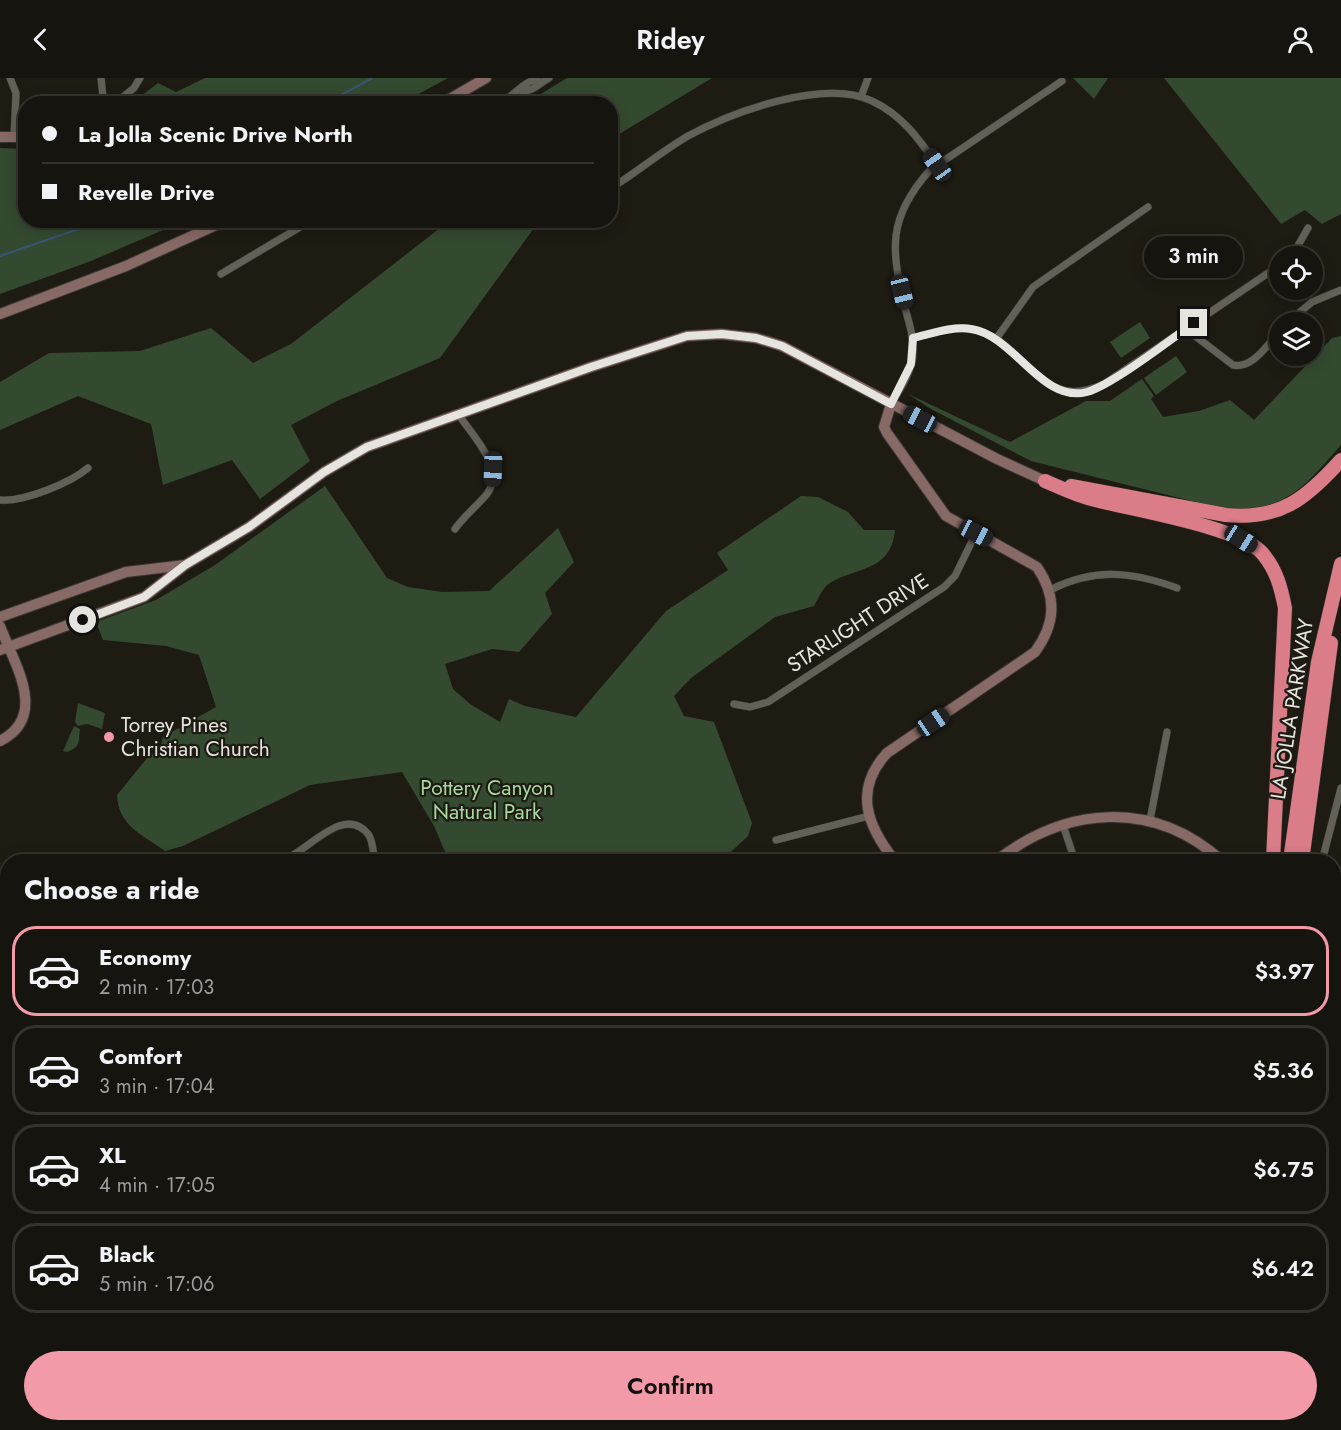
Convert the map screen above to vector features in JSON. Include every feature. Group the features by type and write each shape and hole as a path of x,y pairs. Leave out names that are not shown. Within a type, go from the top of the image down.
{"highway":[{"path":"1046,481 1226,515 1250,517 1287,508 1301,498 1341,460"},
{"path":"1046,481 1087,498 1155,513 1241,539 1262,552 1278,576 1285,609 1273,854"},
{"name":"LA JOLLA PARKWAY","path":"1291,854 1318,662 1341,564"},
{"name":"LA JOLLA PARKWAY","path":"1303,854 1326,675 1341,601"}],"main road":[{"path":"455,96 486,78"},
{"path":"0,137 18,137"},
{"path":"0,314 162,252 211,228"},
{"path":"4,648 144,597 185,565 249,527 348,456 458,414 677,339 722,334 756,338 782,346 1024,473 1046,481"},
{"path":"889,854 876,838 869,816 866,794 869,779 887,753 1035,652 1050,625 1053,612 1050,590 1037,567 941,511 887,434 884,427 891,404"},
{"path":"0,617 126,572 185,565"},
{"path":"0,626 4,648 24,687 26,705 19,727 0,741"},
{"path":"1006,854 1039,832 1083,819 1124,816 1150,820 1184,834 1214,854"}],"street":[{"path":"10,78 16,93 14,137"},
{"path":"101,78 103,96"},
{"path":"123,96 134,88 140,78"},
{"path":"511,96 523,84 533,80 541,82 549,78"},
{"path":"861,97 867,78"},
{"path":"891,404 911,364 913,338 896,268 894,236 904,206 916,185 937,165 1062,81"},
{"path":"619,183 687,137 738,113 776,100 801,96 854,95 893,113 915,134 937,165"},
{"path":"996,339 1033,287 1148,207"},
{"path":"221,274 299,228"},
{"path":"1298,246 1308,228"},
{"path":"913,338 947,330 971,329 996,339 1055,389 1086,393 1104,384 1269,272"},
{"path":"1300,312 1312,302 1341,290"},
{"path":"1186,329 1233,365 1241,367 1252,362 1269,344"},
{"path":"455,529 465,515 488,492 492,483 493,469 458,414"},
{"path":"0,501 15,500 76,479 88,468"},
{"name":"STARLIGHT DRIVE","path":"734,704 750,707 768,702 944,587 955,576 976,533"},
{"path":"1050,590 1074,578 1122,574 1157,580 1177,588"},
{"path":"1150,820 1167,732"},
{"path":"1324,854 1341,788"},
{"path":"776,840 869,816"},
{"path":"297,854 331,827 346,824 360,827 369,835 373,854"},
{"path":"1063,825 1073,854"}],"green space":[{"path":"205,78 448,78 415,96 141,96 158,83 176,92"},
{"path":"567,78 712,78 618,135 618,96 537,96"},
{"path":"1073,78 1108,78 1094,99"},
{"path":"1164,78 1341,78 1341,214 1322,224 1305,210 1281,224"},
{"path":"0,148 18,149 18,228 168,228 91,261 0,294"},
{"path":"440,228 534,228 440,358 337,401 291,425 310,461 260,499 232,460 163,485 151,424 78,396 0,430 0,382 49,353 140,351 211,328 253,363 291,344"},
{"path":"1140,322 1150,338 1121,358 1110,342"},
{"path":"1341,336 1341,445 1298,490 1273,504 1240,513 1031,461 931,409 908,394 1010,442 1086,401 1110,401 1142,379 1154,396 1151,399 1163,417 1199,411 1230,400 1254,420 1305,366 1323,366 1323,347 1332,338"},
{"path":"1176,356 1187,372 1156,395 1144,378"},
{"name":"Pottery Canyon Natural Park","path":"325,486 387,578 408,587 442,592 489,591 558,528 574,562 545,593 552,614 519,652 492,649 445,664 453,689 470,704 500,722 509,699 525,706 576,717 666,611 728,570 717,553 801,496 818,497 848,512 864,530 895,530 892,544 880,561 827,585 814,606 775,617 691,678 674,696 684,716 714,722 752,823 748,836 729,854 446,854 434,826 402,772 310,785 183,846 165,851 127,822 118,806 117,795 148,757 160,750 163,737 216,707 199,655 166,646 103,640 96,622 156,600 215,565"},
{"path":"78,703 105,713 102,729 87,724 78,726 75,722"},
{"path":"74,726 80,729 78,743 68,752 63,751"}],"waterway":[{"path":"339,96 372,78"},
{"path":"0,256 82,228"}],"place":[{"name":"Torrey Pines Christian Church","path":"109,737"}],"route":[{"path":"83,620 144,597 185,565 249,527 324,472 367,447 591,367 687,336 722,334 756,338 782,346 891,404 904,383 911,364 913,338 947,330 971,329 996,339 1055,389 1086,393 1104,384 1194,323"}]}
